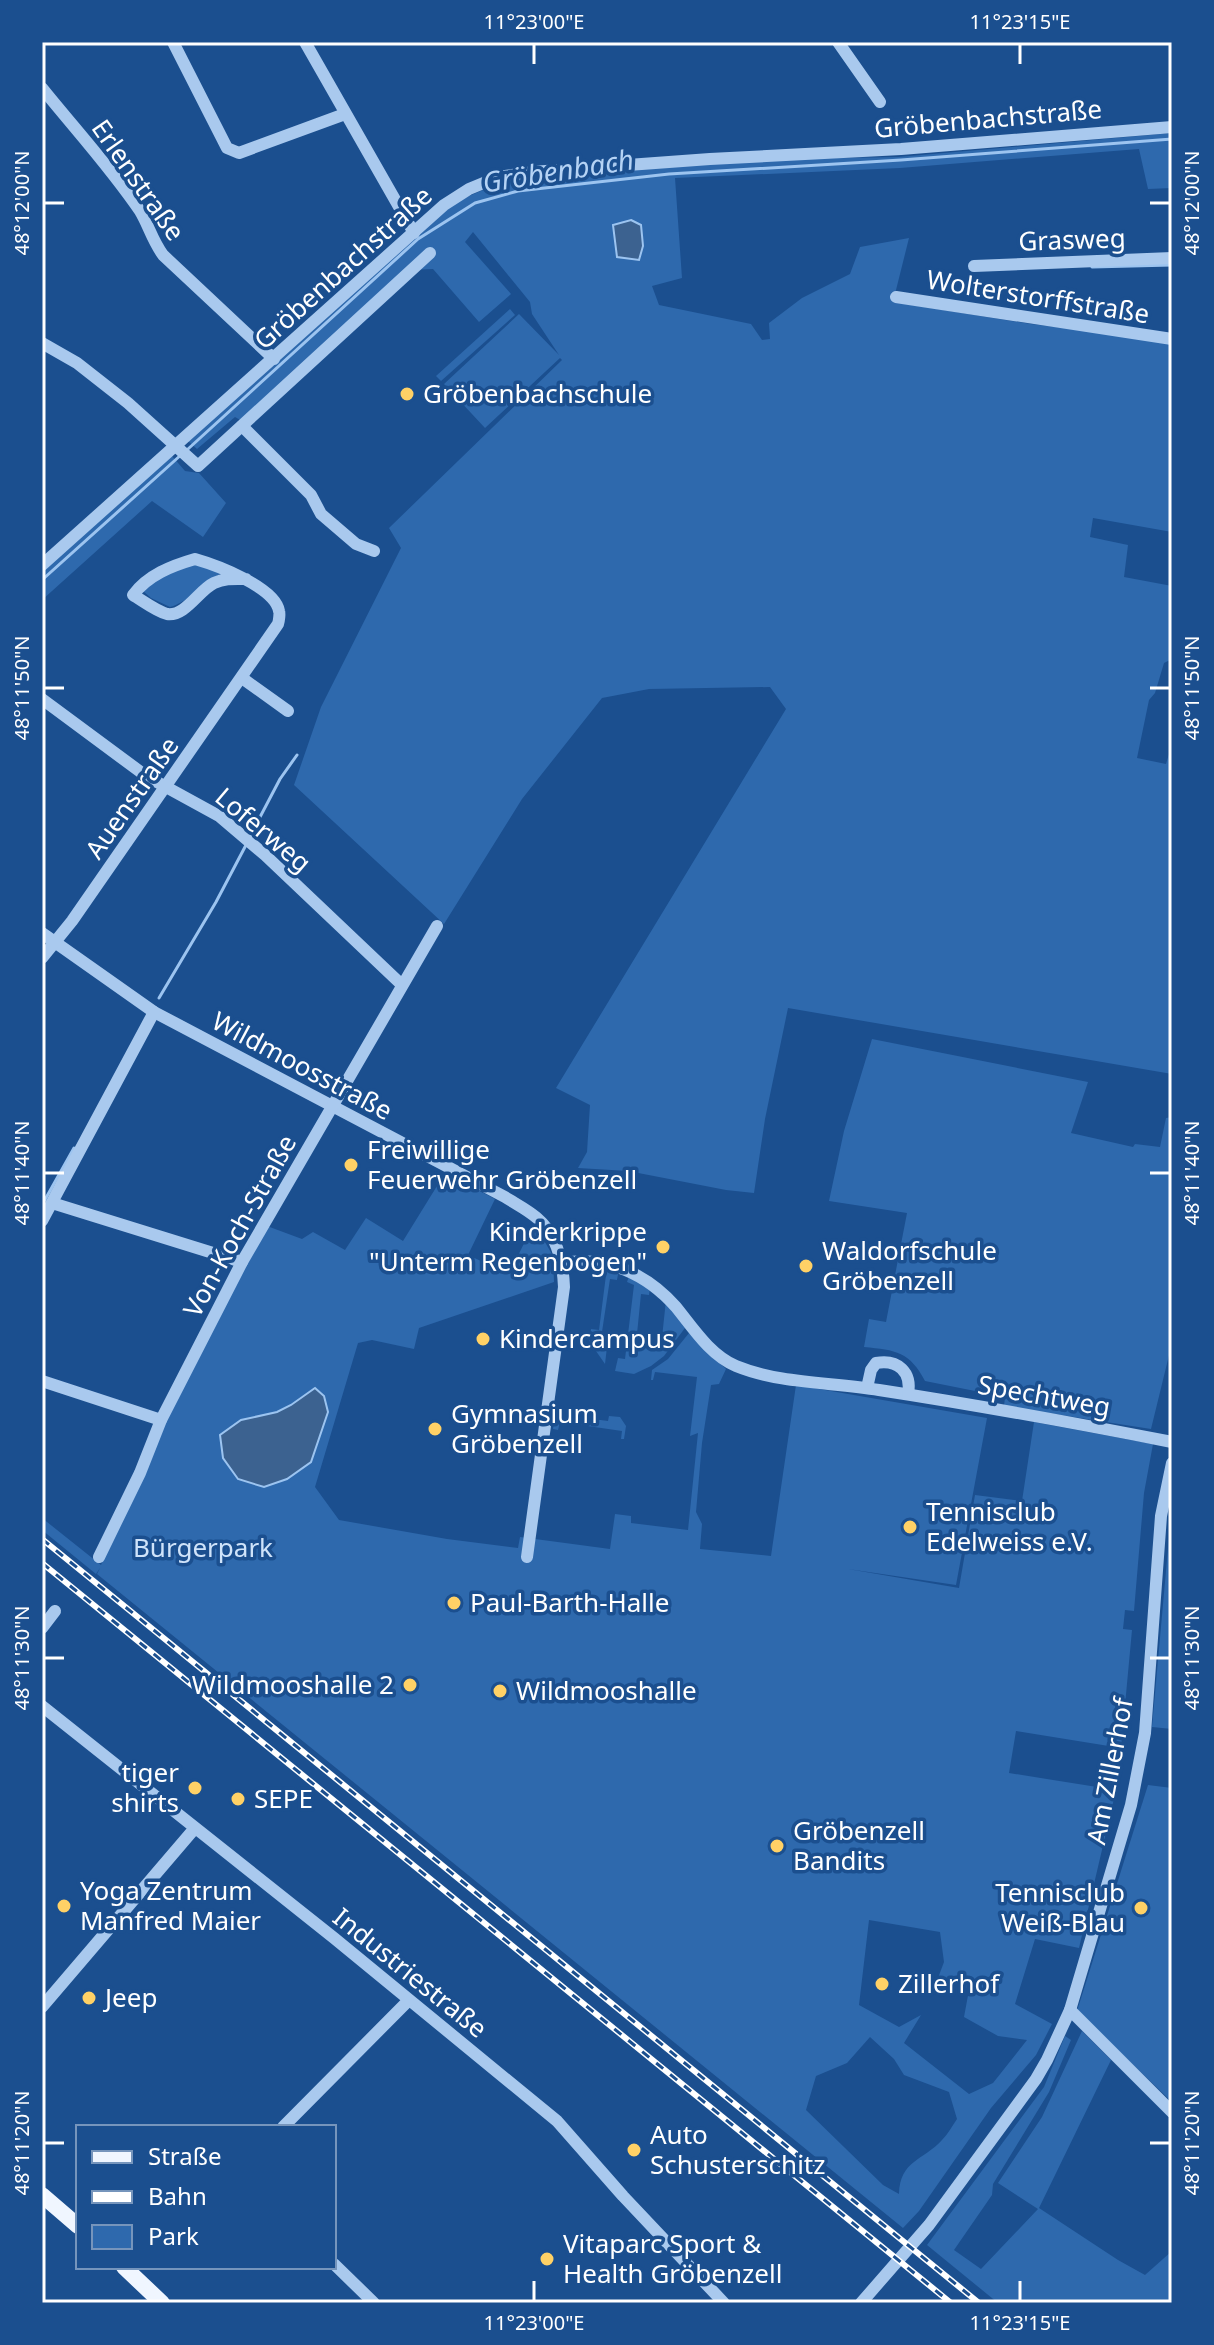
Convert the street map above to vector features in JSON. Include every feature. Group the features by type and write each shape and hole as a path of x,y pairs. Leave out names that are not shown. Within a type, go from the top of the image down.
{"main road":[{"path":"42,2195 76,2224"},
{"path":"126,2269 162,2303"}],"street":[{"path":"173,42 227,148 239,153 345,114"},
{"path":"305,42 414,233"},
{"path":"838,42 880,102"},
{"name":"Erlenstraße","path":"42,88 119,183 142,215 153,242 163,255 274,359"},
{"name":"Gröbenbachstraße","path":"42,565 184,454 274,359 444,205 469,189 507,175 710,159 888,150 1172,127"},
{"path":"42,343 77,363 128,403 198,466 430,253"},
{"name":"Grasweg","path":"974,266 1172,258"},
{"name":"Wolterstorffstraße","path":"896,297 1172,339"},
{"path":"242,426 311,495 321,514 356,544 374,551"},
{"name":"Auenstraße","path":"42,958 72,921 242,678 278,624 280,612 275,601 246,579 195,559 153,576 133,595 168,614 180,612 217,581 246,579"},
{"path":"242,678 288,711"},
{"name":"Loferweg","path":"42,699 146,776 219,816 265,855 402,985"},
{"name":"Von-Koch-Straße","path":"99,1557 140,1473 161,1420 242,1262 437,926"},
{"name":"Wildmoosstraße","path":"42,933 154,1012 408,1148 469,1177 538,1218 547,1229 563,1263 563,1297 527,1557"},
{"path":"42,1221 154,1012"},
{"path":"52,1203 242,1262"},
{"name":"Spechtweg","path":"563,1263 595,1261 641,1277 656,1288 711,1349 732,1364 762,1375 908,1394 1172,1442"},
{"path":"867,1388 876,1363 887,1361 899,1365 905,1372 908,1394"},
{"path":"42,1381 161,1420"},
{"name":"Am Zillerhof","path":"861,2303 929,2225 1036,2079 1070,2010 1126,1825 1145,1733 1161,1516 1172,1463"},
{"path":"42,1628 55,1611"},
{"name":"Industriestraße","path":"42,1706 334,1938 557,2121 724,2303"},
{"path":"42,2007 195,1828"},
{"path":"285,2125 408,2001"},
{"path":"1070,2010 1172,2112"},
{"path":"336,2266 374,2303"}],"green space":[{"path":"1172,133 1172,188 1148,189 1139,149 900,168 675,178 682,278 652,286 659,305 751,324 762,340 770,339 769,323 802,298 850,274 860,247 909,238 893,302 1031,324 1172,341 1172,532 1093,518 1090,537 1128,545 1124,577 1172,586 1172,659 1164,663 1155,693 1149,700 1137,758 1166,764 1172,744 1172,1074 788,1008 765,1119 754,1193 628,1171 578,1168 587,1152 590,1105 556,1088 786,709 770,687 649,689 602,698 522,799 444,924 294,785 321,707 401,548 389,528 562,360 560,358 485,428 444,384 519,314 559,355 532,314 530,302 473,232 465,242 511,294 479,322 433,269 407,270 242,421 235,417 197,449 188,441 457,201 507,180 708,163 898,157"},
{"path":"510,309 515,315 441,381 436,376"},
{"path":"172,456 185,471 199,473 226,503 203,537 152,501 42,600 42,571"},
{"path":"206,566 220,574 170,607 143,591 165,570"},
{"path":"872,1039 1088,1082 1071,1133 1133,1147 1135,1144 1160,1147 1166,1118 1172,1117 1172,1343 1151,1429 1004,1406 1005,1397 925,1381 914,1364 901,1354 864,1347 869,1319 886,1322 907,1213 829,1201 844,1131"},
{"name":"Bürgerpark","path":"445,1173 495,1199 468,1255 509,1274 534,1223 553,1256 554,1282 419,1328 414,1349 372,1340 358,1343 315,1487 339,1520 518,1548 520,1537 610,1549 615,1514 631,1516 631,1523 688,1530 698,1433 690,1436 697,1377 655,1372 651,1380 652,1370 668,1359 689,1333 726,1369 719,1384 711,1385 702,1443 696,1512 702,1524 700,1549 771,1556 796,1385 987,1418 956,1585 848,1569 959,1588 975,1495 1022,1501 1034,1422 1153,1444 1144,1493 1134,1611 1125,1610 1123,1629 1132,1630 1121,1748 1016,1731 1009,1773 1116,1790 1079,1948 1035,1939 1015,2004 1052,2024 1036,2055 991,2108 919,2211 903,2228 97,1574 100,1568 96,1574 42,1530 42,1518 101,1565 163,1423 267,1226 302,1239 313,1232 345,1250 366,1218 403,1241","holes":["869,1920 940,1932 944,1962 938,1978 955,1979 969,1990 964,2017 998,2036 1027,2040 993,2083 969,2094 904,2043 921,2015 899,2027 859,2005","870,2037 894,2059 904,2075 949,2092 957,2119 942,2140 903,2174 899,2194 883,2185 806,2110 816,2076 847,2063"]},
{"path":"599,1268 619,1269 617,1280 610,1279 600,1345 607,1347 605,1364 589,1341 591,1329 599,1330 606,1275 599,1273"},
{"path":"633,1275 650,1287 649,1295 641,1294 636,1344 661,1347 666,1300 685,1323 685,1328 664,1356 634,1374 615,1371 618,1358 625,1359 634,1285 627,1282"},
{"path":"556,1407 562,1408 561,1417 576,1419 577,1412 585,1413 585,1418 608,1421 609,1416 620,1417 626,1426 624,1439 621,1439 622,1431 560,1422 558,1430 553,1429"},
{"path":"1172,1504 1172,1729 1152,1727"},
{"name":"Tennisclub Weiß-Blau","path":"1148,1785 1172,1788 1172,2102 1077,2011"},
{"path":"1082,2031 1111,2060 1039,2208 1145,2275 1172,2251 1172,2303 998,2303 927,2245 1044,2087 1065,2036 1071,2040 1049,2092 993,2184 992,2195 954,2250 981,2269 1038,2209 998,2183 1042,2117"}],"shaded area":[{"path":"631,220 641,225 643,246 639,260 617,257 613,225"},
{"path":"315,1388 324,1396 328,1412 311,1462 287,1479 264,1487 238,1479 223,1458 220,1435 241,1420 277,1412"}],"waterway":[{"name":"Gröbenbach","path":"188,449 418,239 475,203 518,191 669,174 1172,139"},
{"path":"1092,267 1172,265"},
{"name":"Gröbenbach","path":"42,580 182,454"},
{"path":"249,838 280,779 297,755"},
{"path":"159,998 246,845"},
{"path":"42,1205 74,1148"}],"railway":[{"path":"42,1539 979,2303"},
{"path":"42,1563 951,2303"}],"place":[{"name":"Gröbenbachschule","path":"407,394"},
{"name":"Freiwillige Feuerwehr Gröbenzell","path":"351,1165"},
{"name":"Kinderkrippe \"Unterm Regenbogen\"","path":"663,1247"},
{"name":"Waldorfschule Gröbenzell","path":"806,1266"},
{"name":"Kindercampus","path":"483,1339"},
{"name":"Gymnasium Gröbenzell","path":"435,1429"},
{"name":"Tennisclub Edelweiss e.V.","path":"910,1527"},
{"name":"Paul-Barth-Halle","path":"454,1603"},
{"name":"Wildmooshalle 2","path":"410,1685"},
{"name":"Wildmooshalle","path":"500,1691"},
{"name":"tiger shirts","path":"195,1788"},
{"name":"SEPE","path":"238,1799"},
{"name":"Gröbenzell Bandits","path":"777,1846"},
{"name":"Yoga Zentrum Manfred Maier","path":"64,1906"},
{"name":"Tennisclub Weiß-Blau","path":"1141,1908"},
{"name":"Zillerhof","path":"882,1984"},
{"name":"Jeep","path":"89,1998"},
{"name":"Auto Schusterschitz","path":"634,2150"},
{"name":"Vitaparc Sport & Health Gröbenzell","path":"547,2259"}]}
